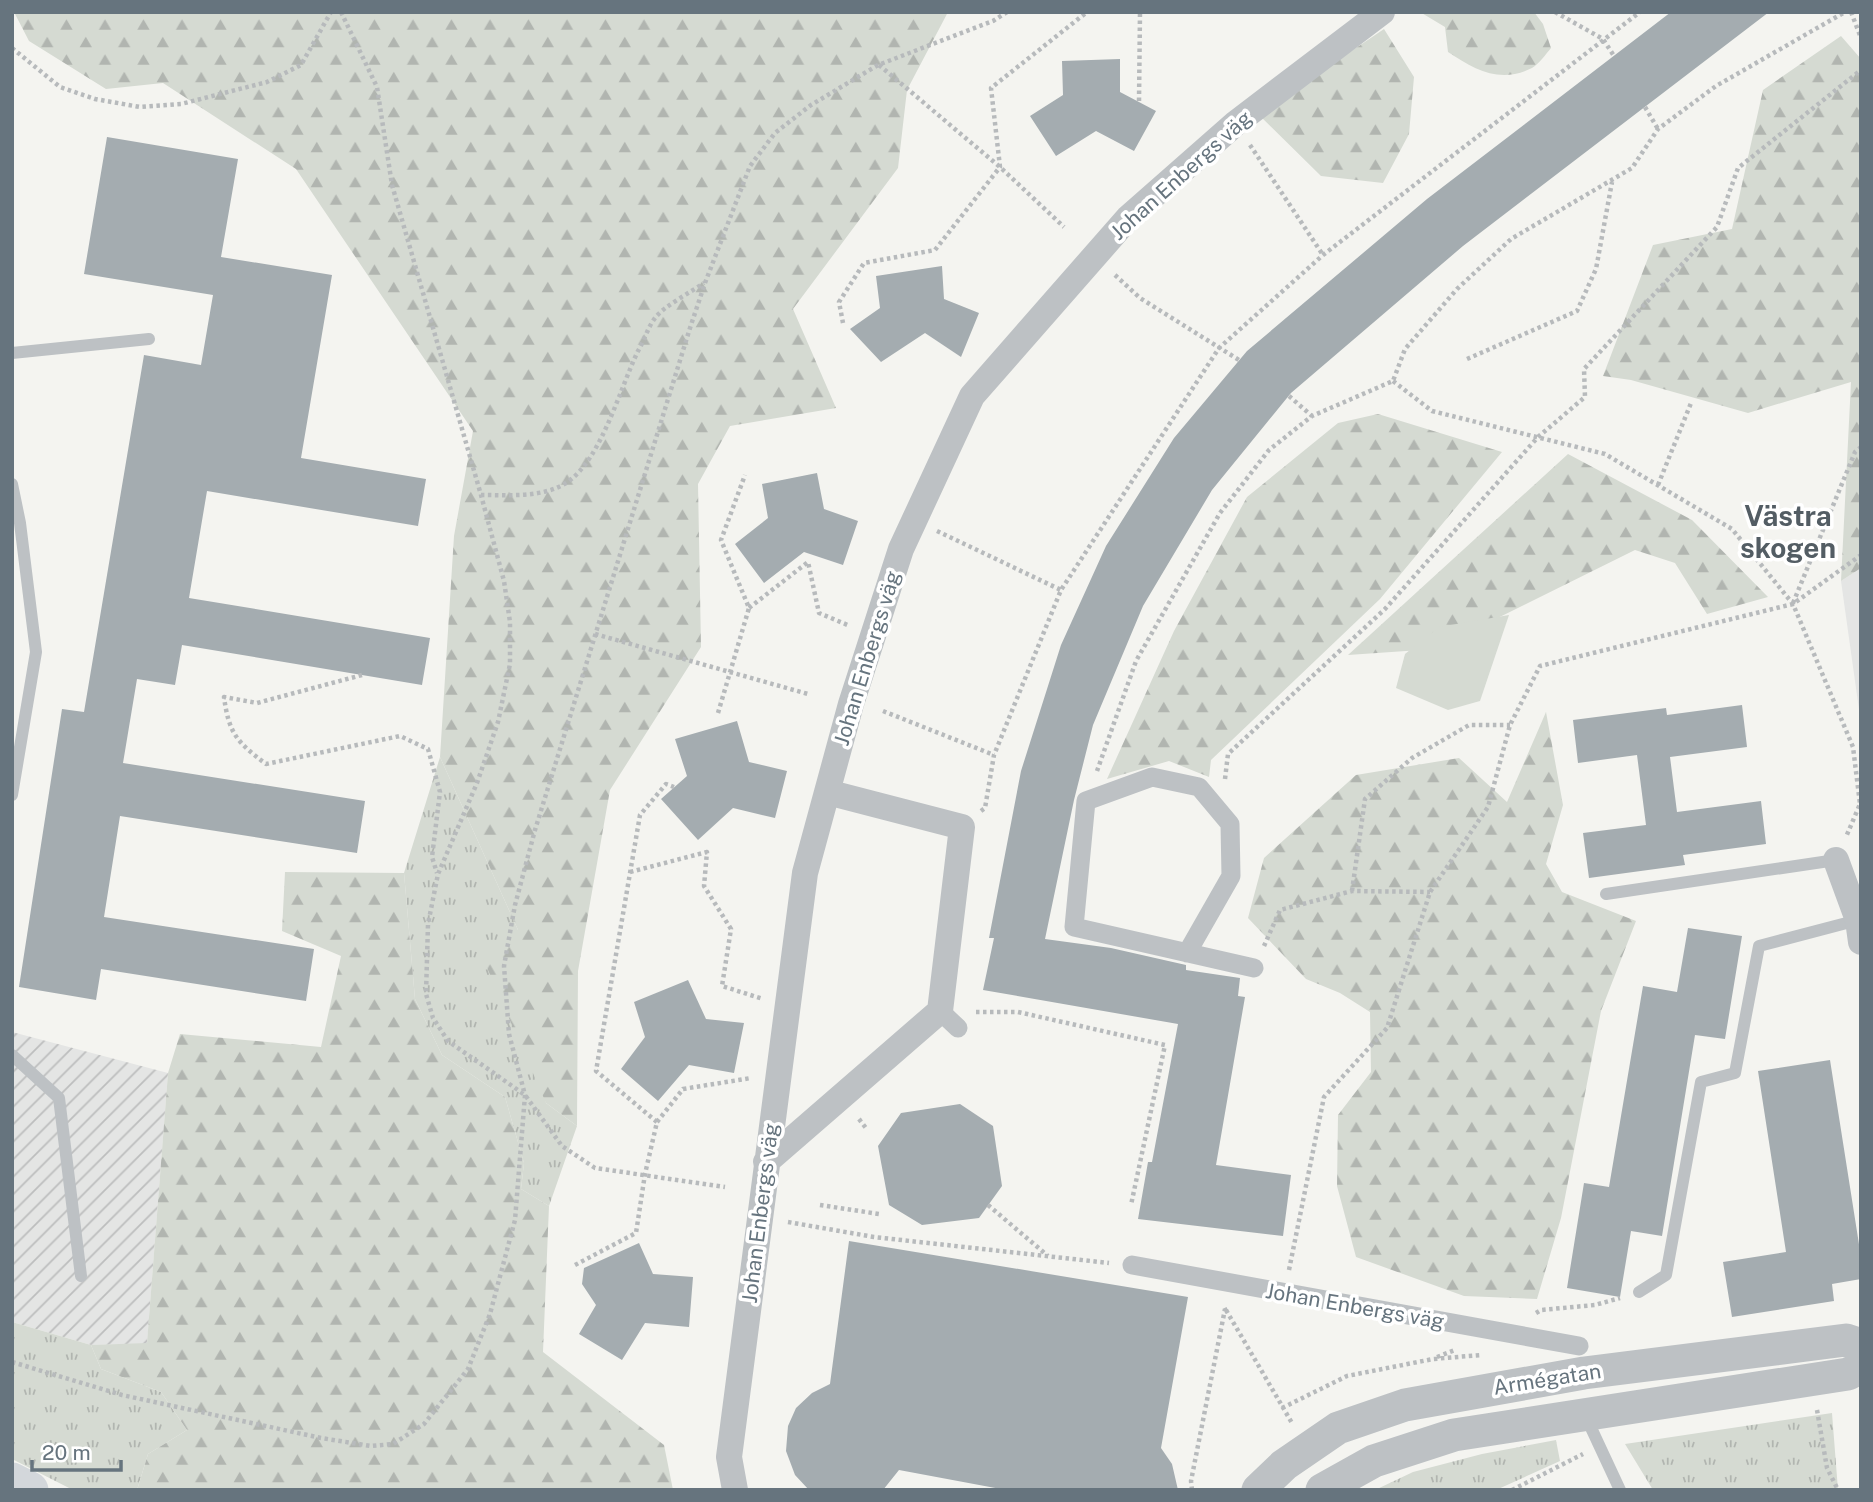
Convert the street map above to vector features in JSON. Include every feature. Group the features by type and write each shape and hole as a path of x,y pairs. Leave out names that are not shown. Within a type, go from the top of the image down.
{"main road":[{"path":"12,1481 30,1490"}],"street":[{"name":"Johan Enbergs väg","path":"735,1490 729,1457 806,873 850,704 901,550 972,396 1128,218 1236,123 1382,12"},
{"path":"1187,953 1231,876 1230,824 1199,787 1152,777 1086,801 1074,927 1187,953 1254,968"},
{"path":"766,1162 949,1020 962,827 827,792"},
{"path":"1836,860 1859,931"},
{"name":"Johan Enbergs väg","path":"1132,1265 1579,1346"},
{"name":"Armégatan","path":"1258,1490 1284,1465 1338,1428 1405,1405 1584,1373 1846,1340 1861,1345"},
{"name":"Armégatan","path":"1322,1490 1374,1461 1454,1435 1848,1374 1861,1367"}],"lane":[{"path":"12,353 149,339"},
{"path":"12,484 20,523 36,652 12,795"},
{"path":"1606,894 1836,860"},
{"path":"1639,1292 1666,1275 1701,1083 1735,1073 1759,946 1859,931"},
{"path":"12,1055 59,1098 81,1276"},
{"path":"1584,1414 1620,1490"}],"path":[{"path":"12,48 60,86 95,99 140,107 181,104 267,82 301,65 331,12"},
{"path":"341,12 377,88 391,184 481,495 504,581 510,622 510,664 498,722 477,783 438,874 428,924 426,994 433,1018 448,1041 526,1095"},
{"path":"725,1187 595,1168 562,1146 526,1095 509,1034 505,966 515,905 535,830 705,283 750,166 775,133 811,105 878,65 993,21 1007,12"},
{"path":"843,323 839,302 864,263 935,250 1000,167 991,88 1087,12"},
{"path":"1139,101 1140,12"},
{"path":"1555,12 1603,40 1614,57"},
{"path":"962,827 985,808 994,755 1061,590 1219,348 1323,255 1640,12"},
{"path":"1086,801 1136,661 1220,513 1269,450 1312,416 1393,380 1405,349 1457,289 1511,239 1632,168 1658,129 1716,86 1845,12"},
{"path":"1851,12 1861,38"},
{"path":"878,65 1000,167 1065,227"},
{"path":"1221,813 1228,754 1385,609 1538,437 1585,397 1584,369 1717,227 1738,168 1861,71"},
{"path":"1645,107 1658,129"},
{"path":"1236,123 1323,255"},
{"path":"1467,359 1577,311 1596,270 1612,181"},
{"path":"1112,272 1140,299 1239,360"},
{"path":"481,495 543,492 566,483 582,468 597,445 656,316 705,283"},
{"path":"1393,380 1432,411 1605,454 1732,529 1793,604 1853,747 1858,767 1860,804 1836,860"},
{"path":"1289,396 1312,416"},
{"path":"1658,485 1690,402"},
{"path":"1793,604 1855,452 1861,447"},
{"path":"745,475 721,540 749,608"},
{"path":"914,521 1061,590"},
{"path":"1284,1293 1324,1097 1387,1028 1430,892 1488,807 1510,725 1541,666 1793,604 1861,555"},
{"path":"718,713 749,608 808,562 819,613 872,635"},
{"path":"596,634 808,694"},
{"path":"362,675 257,703 224,697 227,717 239,744 265,764 400,736 428,749 440,792 432,857 438,874"},
{"path":"883,710 994,755"},
{"path":"1352,891 1366,799 1412,758 1469,725 1510,725"},
{"path":"657,1122 596,1070 640,815 666,784 674,787"},
{"path":"630,872 707,852 704,886 731,929 722,986 787,1007"},
{"path":"1254,968 1280,910 1352,891 1430,892"},
{"path":"949,1020 1018,1012 1166,1045 1131,1205"},
{"path":"575,1265 636,1233 645,1174 657,1122 683,1089 746,1079"},
{"path":"12,1362 121,1395 321,1438 371,1446 393,1444 424,1424 468,1369 491,1314 515,1220 526,1095"},
{"path":"820,1205 879,1214"},
{"path":"988,1205 1048,1256"},
{"path":"760,1217 874,1237 1132,1265"},
{"path":"1210,1279 1296,1430"},
{"path":"1192,1490 1191,1481 1225,1309"}],"shaded area":[{"path":"1861,568 1861,724 1841,581"},
{"path":"12,1032 168,1073 147,1344 91,1345 12,1322"}],"green space":[{"path":"14,12 948,12 907,90 898,168 793,309 836,408 730,426 698,484 701,647 610,790 578,971 577,1126 546,1103 485,963 518,930 440,757 454,536 473,431 296,169 163,83 106,89 29,41"},
{"path":"1420,12 1534,12 1543,24 1551,48 1535,66 1520,73 1488,73 1448,52 1445,27"},
{"path":"1384,29 1414,77 1409,134 1383,183 1321,176 1258,114"},
{"path":"1841,36 1861,59 1861,568 1841,581 1851,382 1748,413 1631,380 1603,376 1653,245 1732,229 1763,90"},
{"path":"1378,414 1502,452 1380,599 1211,760 1209,777 1169,761 1107,779 1174,631 1247,497 1338,423"},
{"path":"1568,454 1692,520 1768,597 1707,614 1675,563 1635,550 1435,649 1348,655"},
{"path":"1509,615 1480,701 1448,710 1396,688 1405,654 1439,627"},
{"path":"1546,712 1563,805 1546,864 1562,892 1636,921 1601,1011 1561,1218 1537,1299 1464,1296 1356,1257 1337,1186 1338,1115 1371,1072 1370,1012 1340,993 1306,979 1248,918 1264,858 1356,775 1459,758 1507,802"},
{"path":"440,757 518,930 546,1103 577,1126 549,1206 521,1189 524,1163 505,1097 442,1055 415,999 404,873"},
{"path":"285,872 404,873 415,999 442,1055 505,1097 524,1163 521,1189 549,1206 543,1352 664,1445 673,1490 137,1490 148,1454 187,1430 161,1392 101,1369 91,1345 147,1343 168,1073 180,1034 321,1047 341,956 282,931"},
{"path":"12,1322 91,1345 101,1369 161,1392 187,1430 148,1454 137,1490 73,1490 12,1459"},
{"path":"1832,1413 1838,1490 1653,1490 1625,1444"},
{"path":"1556,1440 1560,1461 1496,1490 1375,1490 1413,1472 1482,1454"}],"building":[{"path":"1671,12 1769,12 1463,246 1291,393 1212,490 1143,606 1093,725 1074,800 1045,939 1111,948 1186,965 1186,970 1240,978 1238,996 1245,997 1216,1165 1291,1175 1283,1236 1138,1219 1148,1162 1152,1162 1178,1024 983,990 994,938 989,938 1021,771 1061,645 1106,546 1174,438 1247,351 1427,199"},
{"path":"1120,59 1120,92 1156,111 1134,151 1096,131 1056,156 1030,116 1063,95 1062,61"},
{"path":"107,137 238,159 221,257 332,275 301,458 426,479 418,526 207,491 189,598 430,638 422,685 182,645 175,685 137,679 123,763 365,801 357,853 120,816 104,917 314,949 306,1001 101,969 96,1000 19,987 62,709 84,712 144,355 201,365 213,295 84,274"},
{"path":"942,266 944,299 979,313 961,357 925,333 881,362 850,329 880,308 876,276"},
{"path":"817,473 824,509 858,521 843,565 804,552 764,583 735,544 768,518 762,484"},
{"path":"1742,705 1747,747 1670,757 1677,812 1761,801 1766,844 1683,855 1685,865 1589,878 1583,833 1646,825 1637,755 1578,763 1573,720 1666,708 1667,715"},
{"path":"737,721 749,762 787,771 775,818 733,808 698,840 661,799 687,776 675,739"},
{"path":"1688,928 1742,936 1725,1039 1695,1035 1662,1236 1631,1231 1620,1297 1567,1288 1584,1183 1609,1187 1643,986 1677,992"},
{"path":"688,980 706,1019 744,1023 734,1073 689,1065 658,1101 621,1069 645,1037 634,1002"},
{"path":"1830,1060 1861,1257 1861,1279 1832,1284 1834,1301 1732,1317 1723,1262 1786,1252 1758,1071"},
{"path":"960,1104 993,1126 1002,1186 979,1218 922,1225 889,1205 878,1146 901,1113"},
{"path":"849,1241 1188,1297 1161,1448 1172,1464 1178,1490 1006,1490 899,1470 883,1490 809,1490 795,1475 786,1451 788,1426 796,1408 812,1393 830,1384"},
{"path":"639,1243 653,1274 693,1277 689,1327 645,1323 622,1360 579,1334 596,1305 582,1284 584,1268"}],"district":[{"name":"Västra skogen","path":"1788,531"}]}
